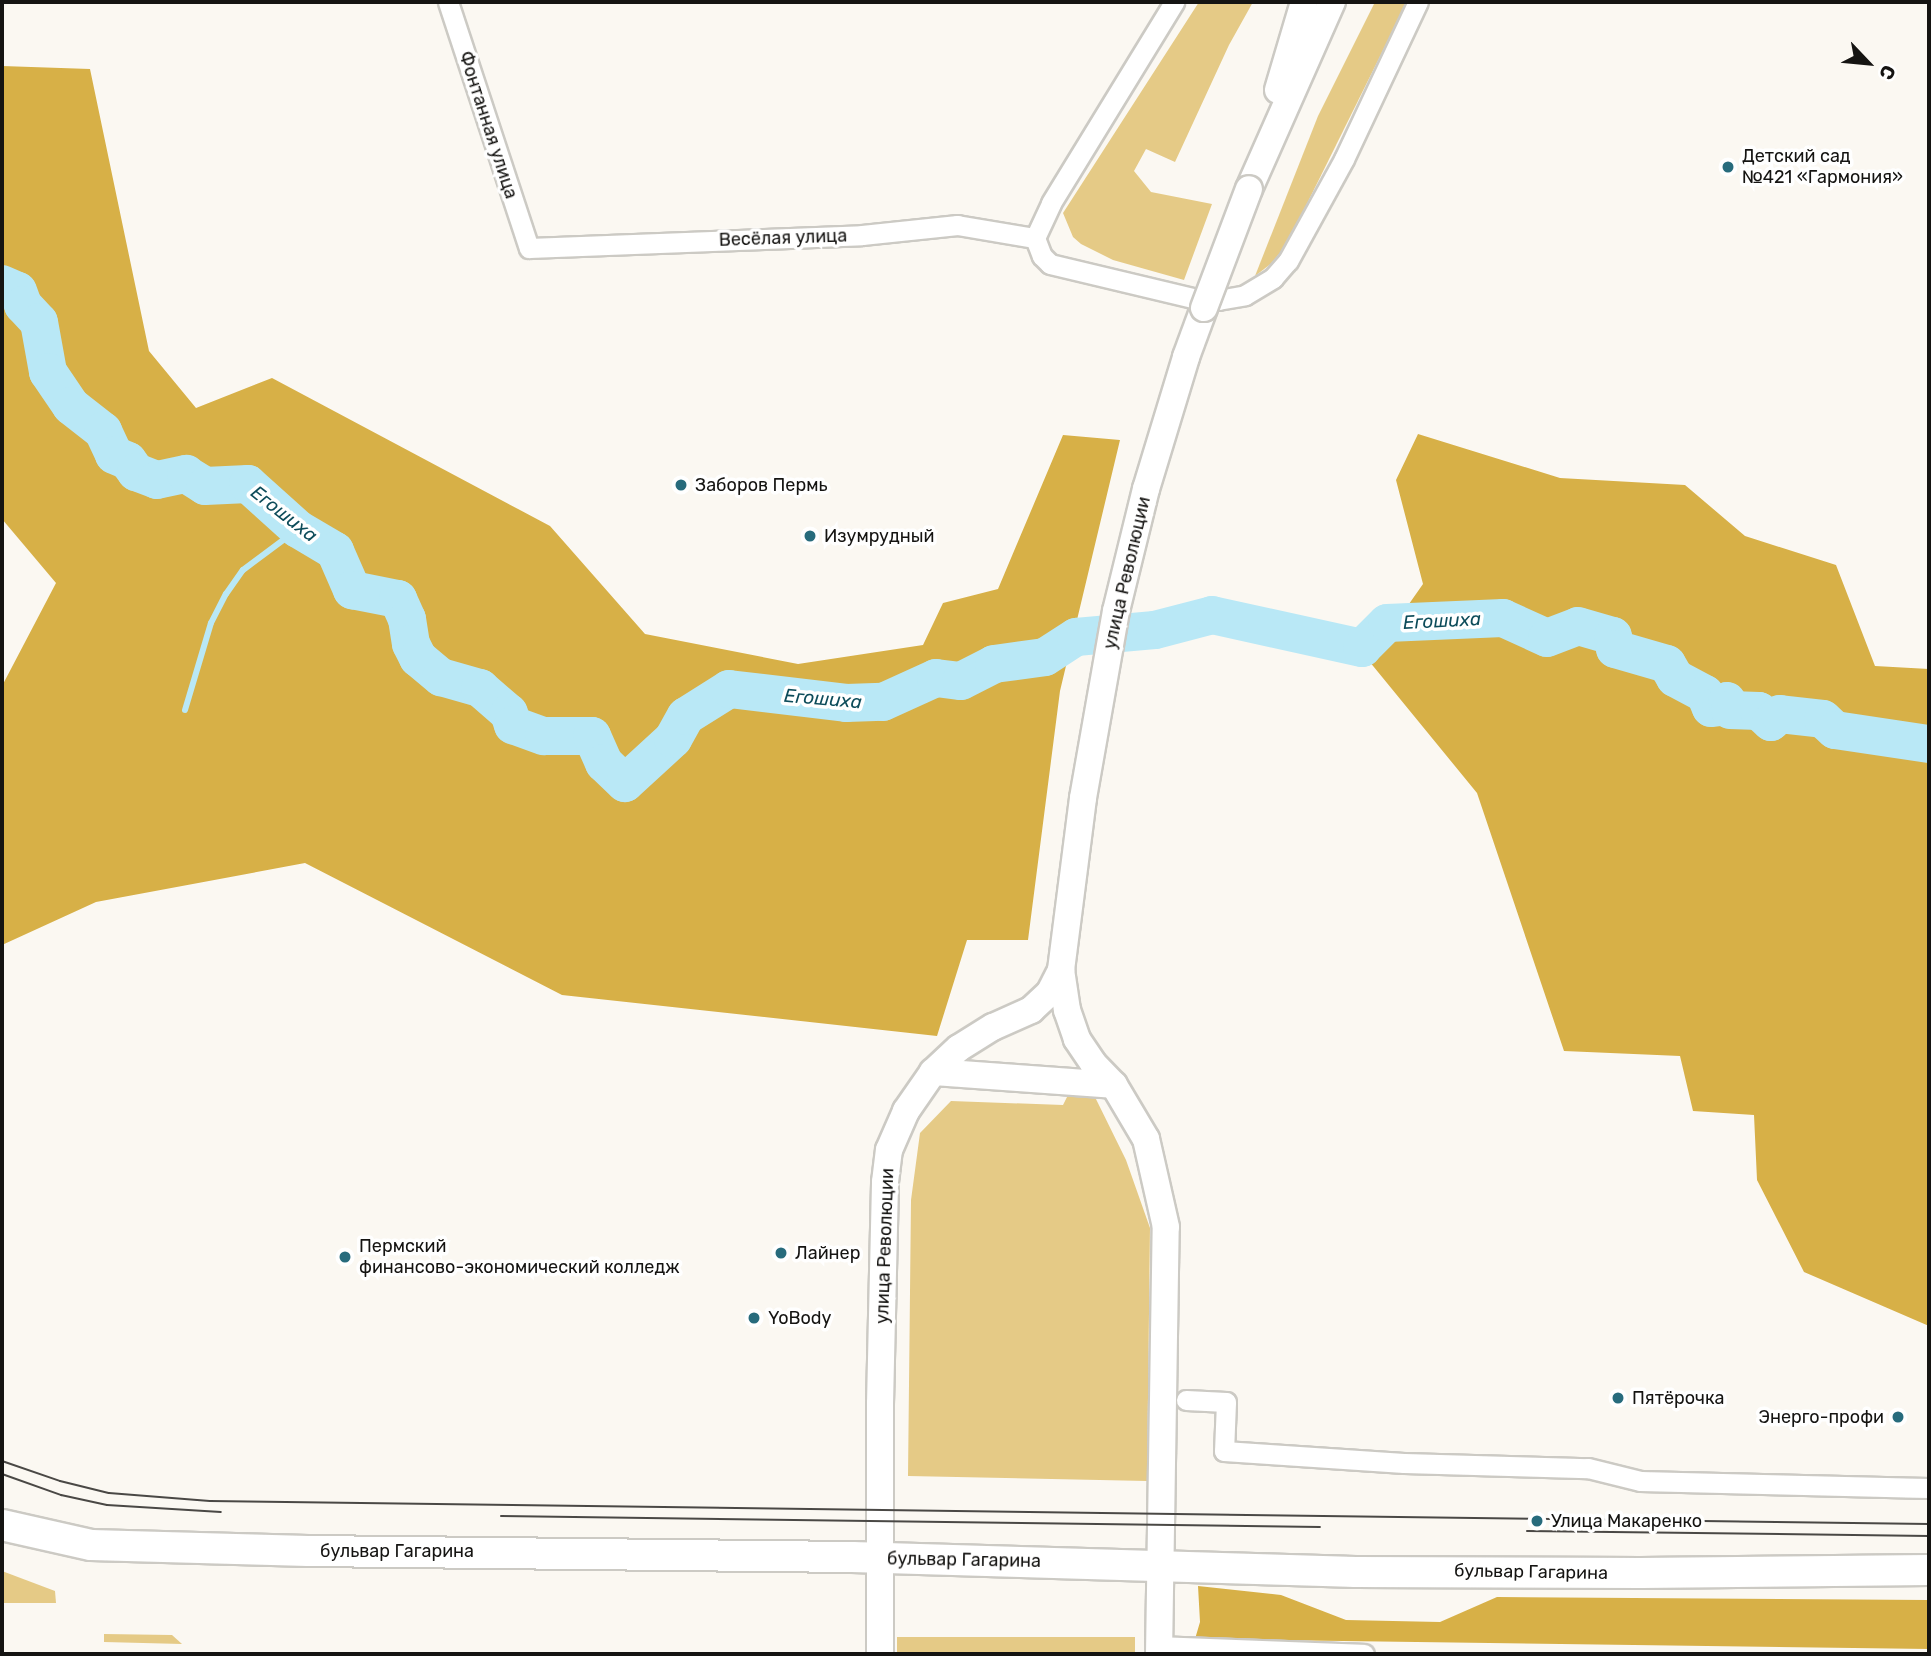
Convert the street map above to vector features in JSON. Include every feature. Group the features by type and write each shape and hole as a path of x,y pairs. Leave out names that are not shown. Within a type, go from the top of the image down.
{"main road":[{"name":"улица Революции","path":"1249,189 1304,2"},
{"name":"улица Революции","path":"1159,1565 1166,1227 1146,1139 1114,1085 1093,1063 1077,1039 1067,1010 1061,970 1083,798 1119,597 1146,489 1186,357 1249,189 1332,2"},
{"name":"улица Революции","path":"881,1558 885,1182 889,1150 906,1111 933,1072 959,1048 993,1027 1031,1010 1050,992 1061,970"},
{"path":"933,1072 1114,1085"},
{"name":"бульвар Гагарина","path":"2,1525 90,1545 881,1558 1356,1572 1929,1570"},
{"path":"880,1654 881,1558"},
{"path":"1159,1565 1159,1650"}],"street":[{"name":"Фонтанная улица","path":"448,2 528,248"},
{"path":"1174,2 1051,203 1035,238 1042,256 1051,264 1197,299 1218,300 1245,295 1273,278 1288,261 1345,159 1418,2"},
{"name":"Весёлая улица","path":"528,248 862,235 957,225 1035,238"},
{"path":"1186,1400 1226,1402 1224,1451 1404,1463 1588,1468 1640,1481 1929,1488"},
{"path":"1159,1650 1364,1654"}],"shaded area":[{"path":"1199,2 1253,2 1229,45 1175,162 1146,149 1134,171 1151,192 1212,204 1184,280 1113,260 1081,244 1073,237 1063,213"},
{"path":"1375,2 1407,2 1287,244 1272,263 1255,276 1318,116"},
{"path":"2,66 90,69 149,351 196,408 272,378 550,526 645,634 798,664 923,645 943,603 998,589 1063,435 1120,440 1060,691 1028,940 967,940 937,1036 562,995 305,863 96,902 2,945 2,686 56,583 2,519"},
{"path":"1418,434 1560,478 1685,485 1745,536 1836,565 1875,666 1929,669 1929,1326 1804,1272 1757,1180 1754,1115 1693,1111 1680,1056 1564,1051 1477,793 1369,661 1423,584 1396,480"},
{"path":"1093,1093 1126,1160 1150,1228 1147,1481 908,1476 911,1200 920,1133 951,1101 1063,1105 1068,1095"},
{"path":"2,1571 55,1591 56,1603 2,1603"},
{"path":"1198,1586 1281,1595 1346,1620 1440,1622 1497,1597 1929,1600 1929,1649 1195,1639 1200,1622"},
{"path":"104,1634 172,1635 182,1644 104,1642"},
{"path":"897,1637 1135,1637 1135,1654 897,1654"}],"waterway":[{"name":"Егошиха","path":"2,284 18,291 23,305 39,322 48,372 71,406 103,431 114,455 128,461 136,472 157,480 186,474 205,486 248,484 298,529 335,551 352,590 398,599 407,619 411,644 418,658 441,677 480,688 509,713 513,725 544,736 592,736 604,763 625,783 673,739 686,716 729,689 846,703 883,702 936,678 961,681 994,664 1045,657 1076,637 1155,630 1212,615 1362,648 1387,623 1503,618 1547,638 1578,626 1613,636 1615,649 1667,664 1675,678 1705,694 1711,708 1721,707 1727,701 1730,710 1759,711 1771,722 1780,714 1823,719 1835,730 1929,744"},
{"path":"185,710 211,623 226,594 243,570 298,529"}],"tram line":[{"path":"2,1461 60,1481 109,1493 210,1501 1929,1524"},
{"path":"2,1474 61,1495 107,1505 221,1512"},
{"path":"501,1516 1320,1527"},
{"path":"1527,1531 1929,1536"}],"place":[{"name":"Детский сад №421 «Гармония»","path":"1728,167"},
{"name":"Заборов Пермь","path":"681,485"},
{"name":"Изумрудный","path":"810,536"},
{"name":"Лайнер","path":"781,1253"},
{"name":"Пермский финансово-экономический колледж","path":"345,1257"},
{"name":"YoBody","path":"754,1318"},
{"name":"Пятёрочка","path":"1618,1398"},
{"name":"Энерго-профи","path":"1898,1417"},
{"name":"Улица Макаренко","path":"1537,1521"}]}
